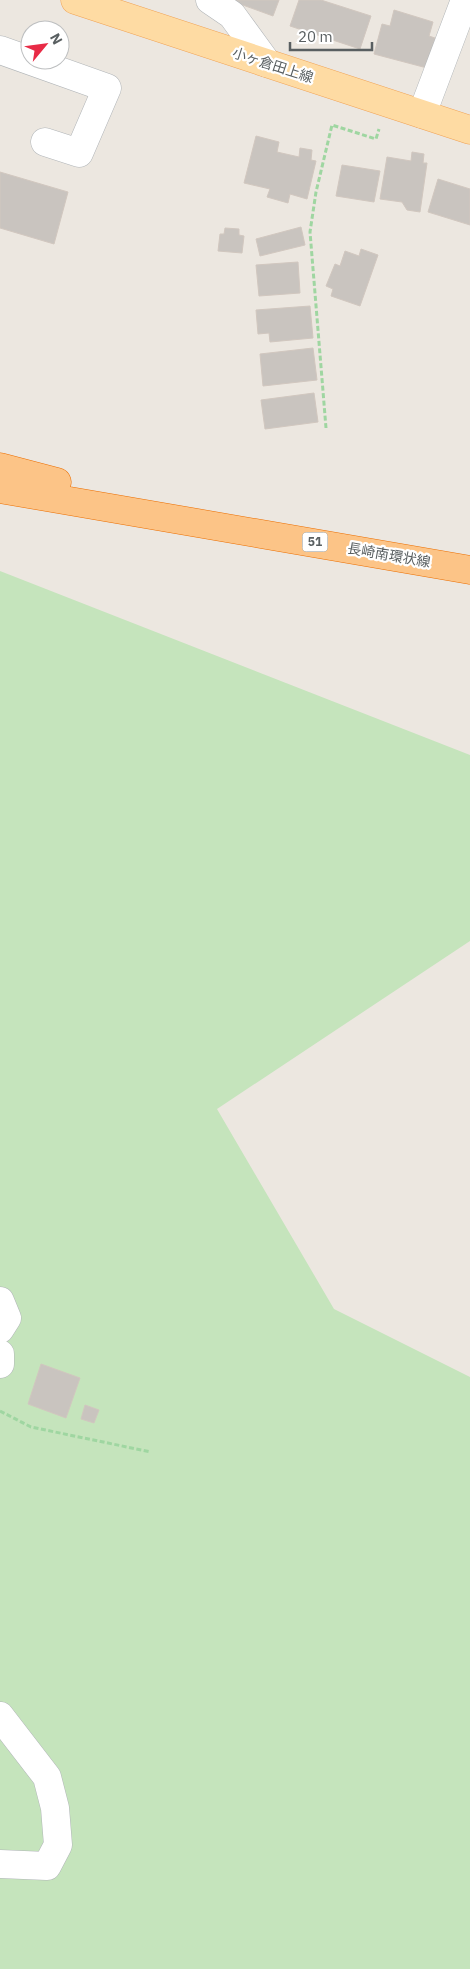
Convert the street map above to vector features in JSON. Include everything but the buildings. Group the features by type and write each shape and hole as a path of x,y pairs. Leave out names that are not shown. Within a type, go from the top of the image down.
{"highway":[{"name":"51","path":"0,467 72,486 160,516"},
{"name":"51","path":"0,488 160,516"},
{"name":"長崎南環状線","path":"160,516 470,570"}],"main road":[{"name":"小ヶ倉田上線","path":"75,0 470,130"}],"street":[{"path":"210,0 232,15 267,63"},
{"path":"422,114 466,0"},
{"path":"0,50 107,88 79,153 45,142"},
{"path":"0,1302 7,1318 0,1329"},
{"path":"0,1354 0,1364"},
{"path":"0,1716 47,1777 55,1808 58,1845 47,1866 0,1864"}],"path":[{"path":"326,428 310,232 316,192 332,125 376,139 389,103"},
{"path":"0,1411 31,1427 151,1452"}],"green space":[{"path":"0,571 470,755 470,941 217,1109 334,1309 470,1377 470,1969 0,1969"}]}
